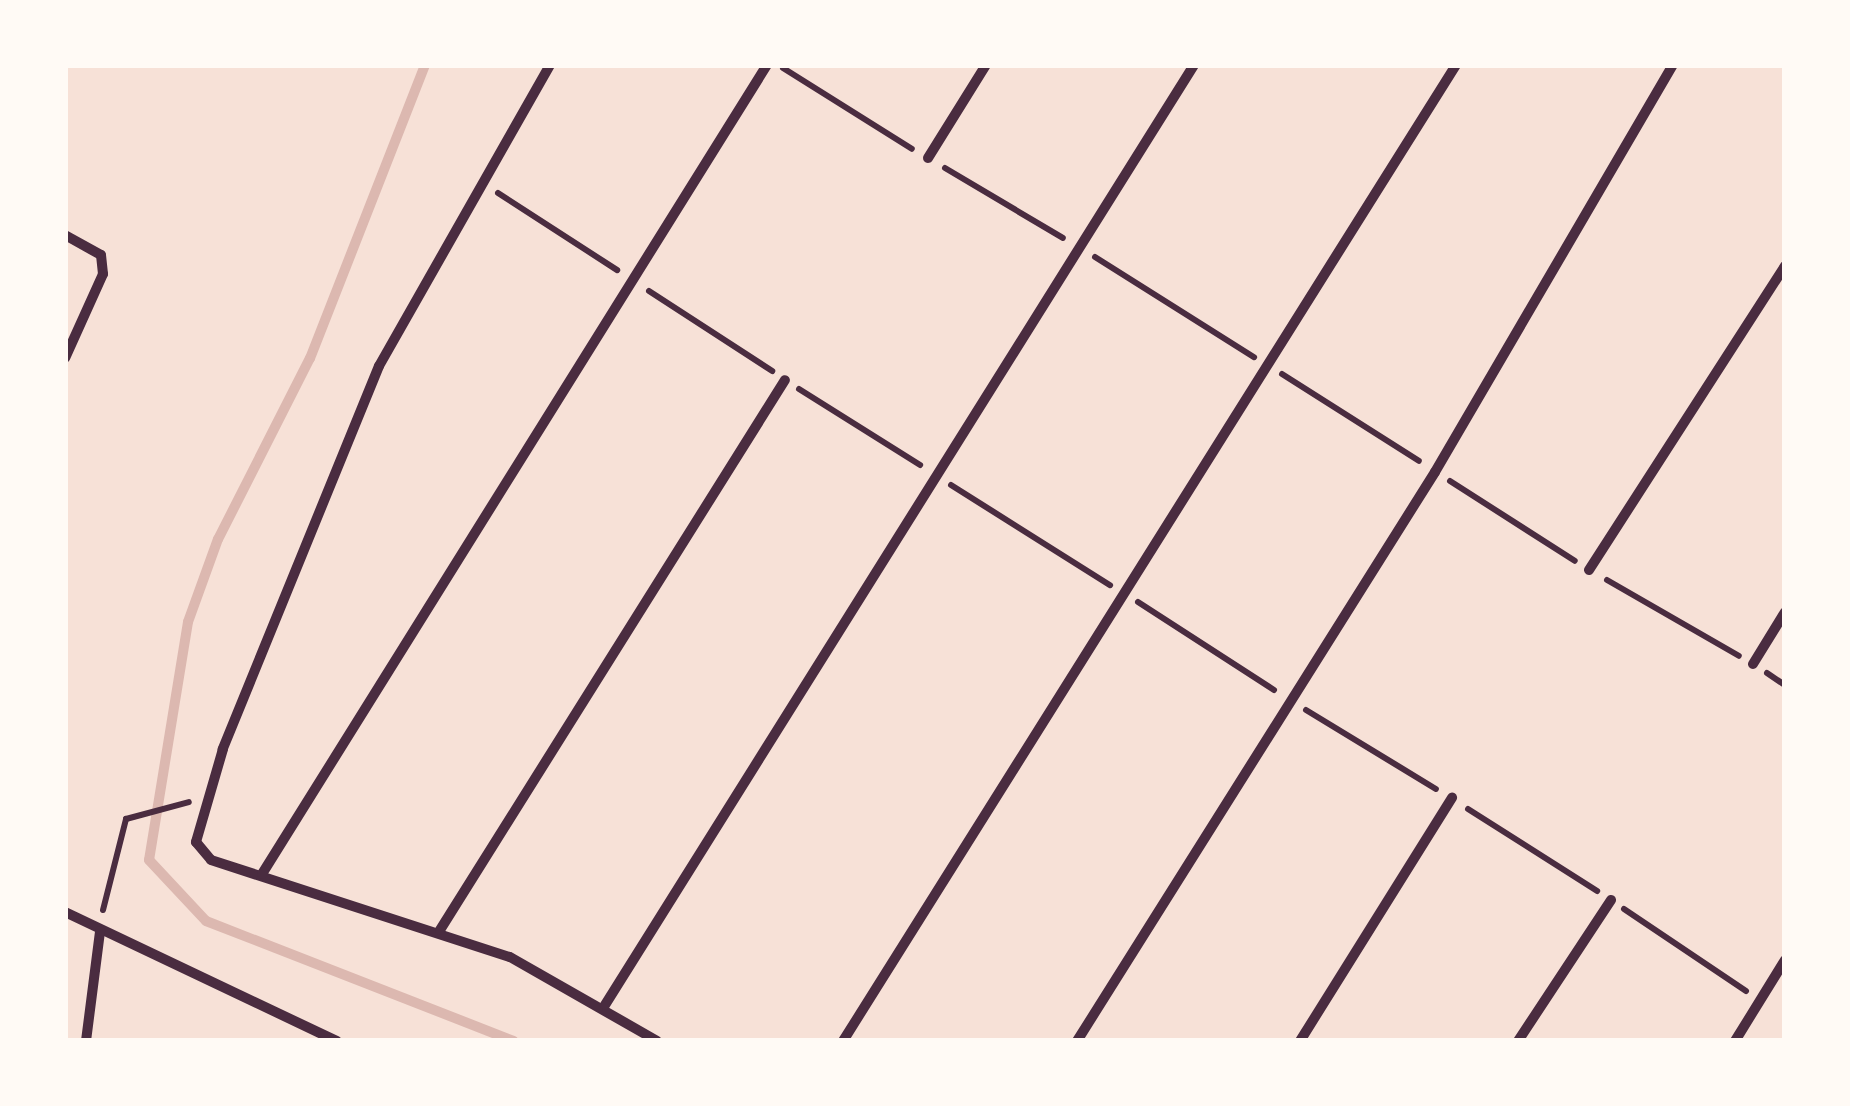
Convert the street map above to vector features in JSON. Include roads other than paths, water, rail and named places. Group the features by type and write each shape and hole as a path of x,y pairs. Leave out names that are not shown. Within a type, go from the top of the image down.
{"street":[{"path":"550,65 380,366 223,748 197,823 200,854 440,930 605,1006 658,1041"},
{"path":"262,874 767,65"},
{"path":"928,158 986,65"},
{"path":"605,1006 1194,65"},
{"path":"843,1041 1456,65"},
{"path":"1077,1041 1435,472 1673,65"},
{"path":"65,235 102,255 102,274 65,358"},
{"path":"1589,570 1785,266"},
{"path":"440,930 785,380"},
{"path":"1753,664 1785,612"},
{"path":"1300,1041 1452,798"},
{"path":"1518,1041 1611,900"},
{"path":"65,912 100,932 337,1041"},
{"path":"86,1041 100,932"},
{"path":"1734,1041 1785,960"}],"waterway":[{"path":"425,65 310,358 218,539 188,622 149,860 206,921 513,1041"}]}
